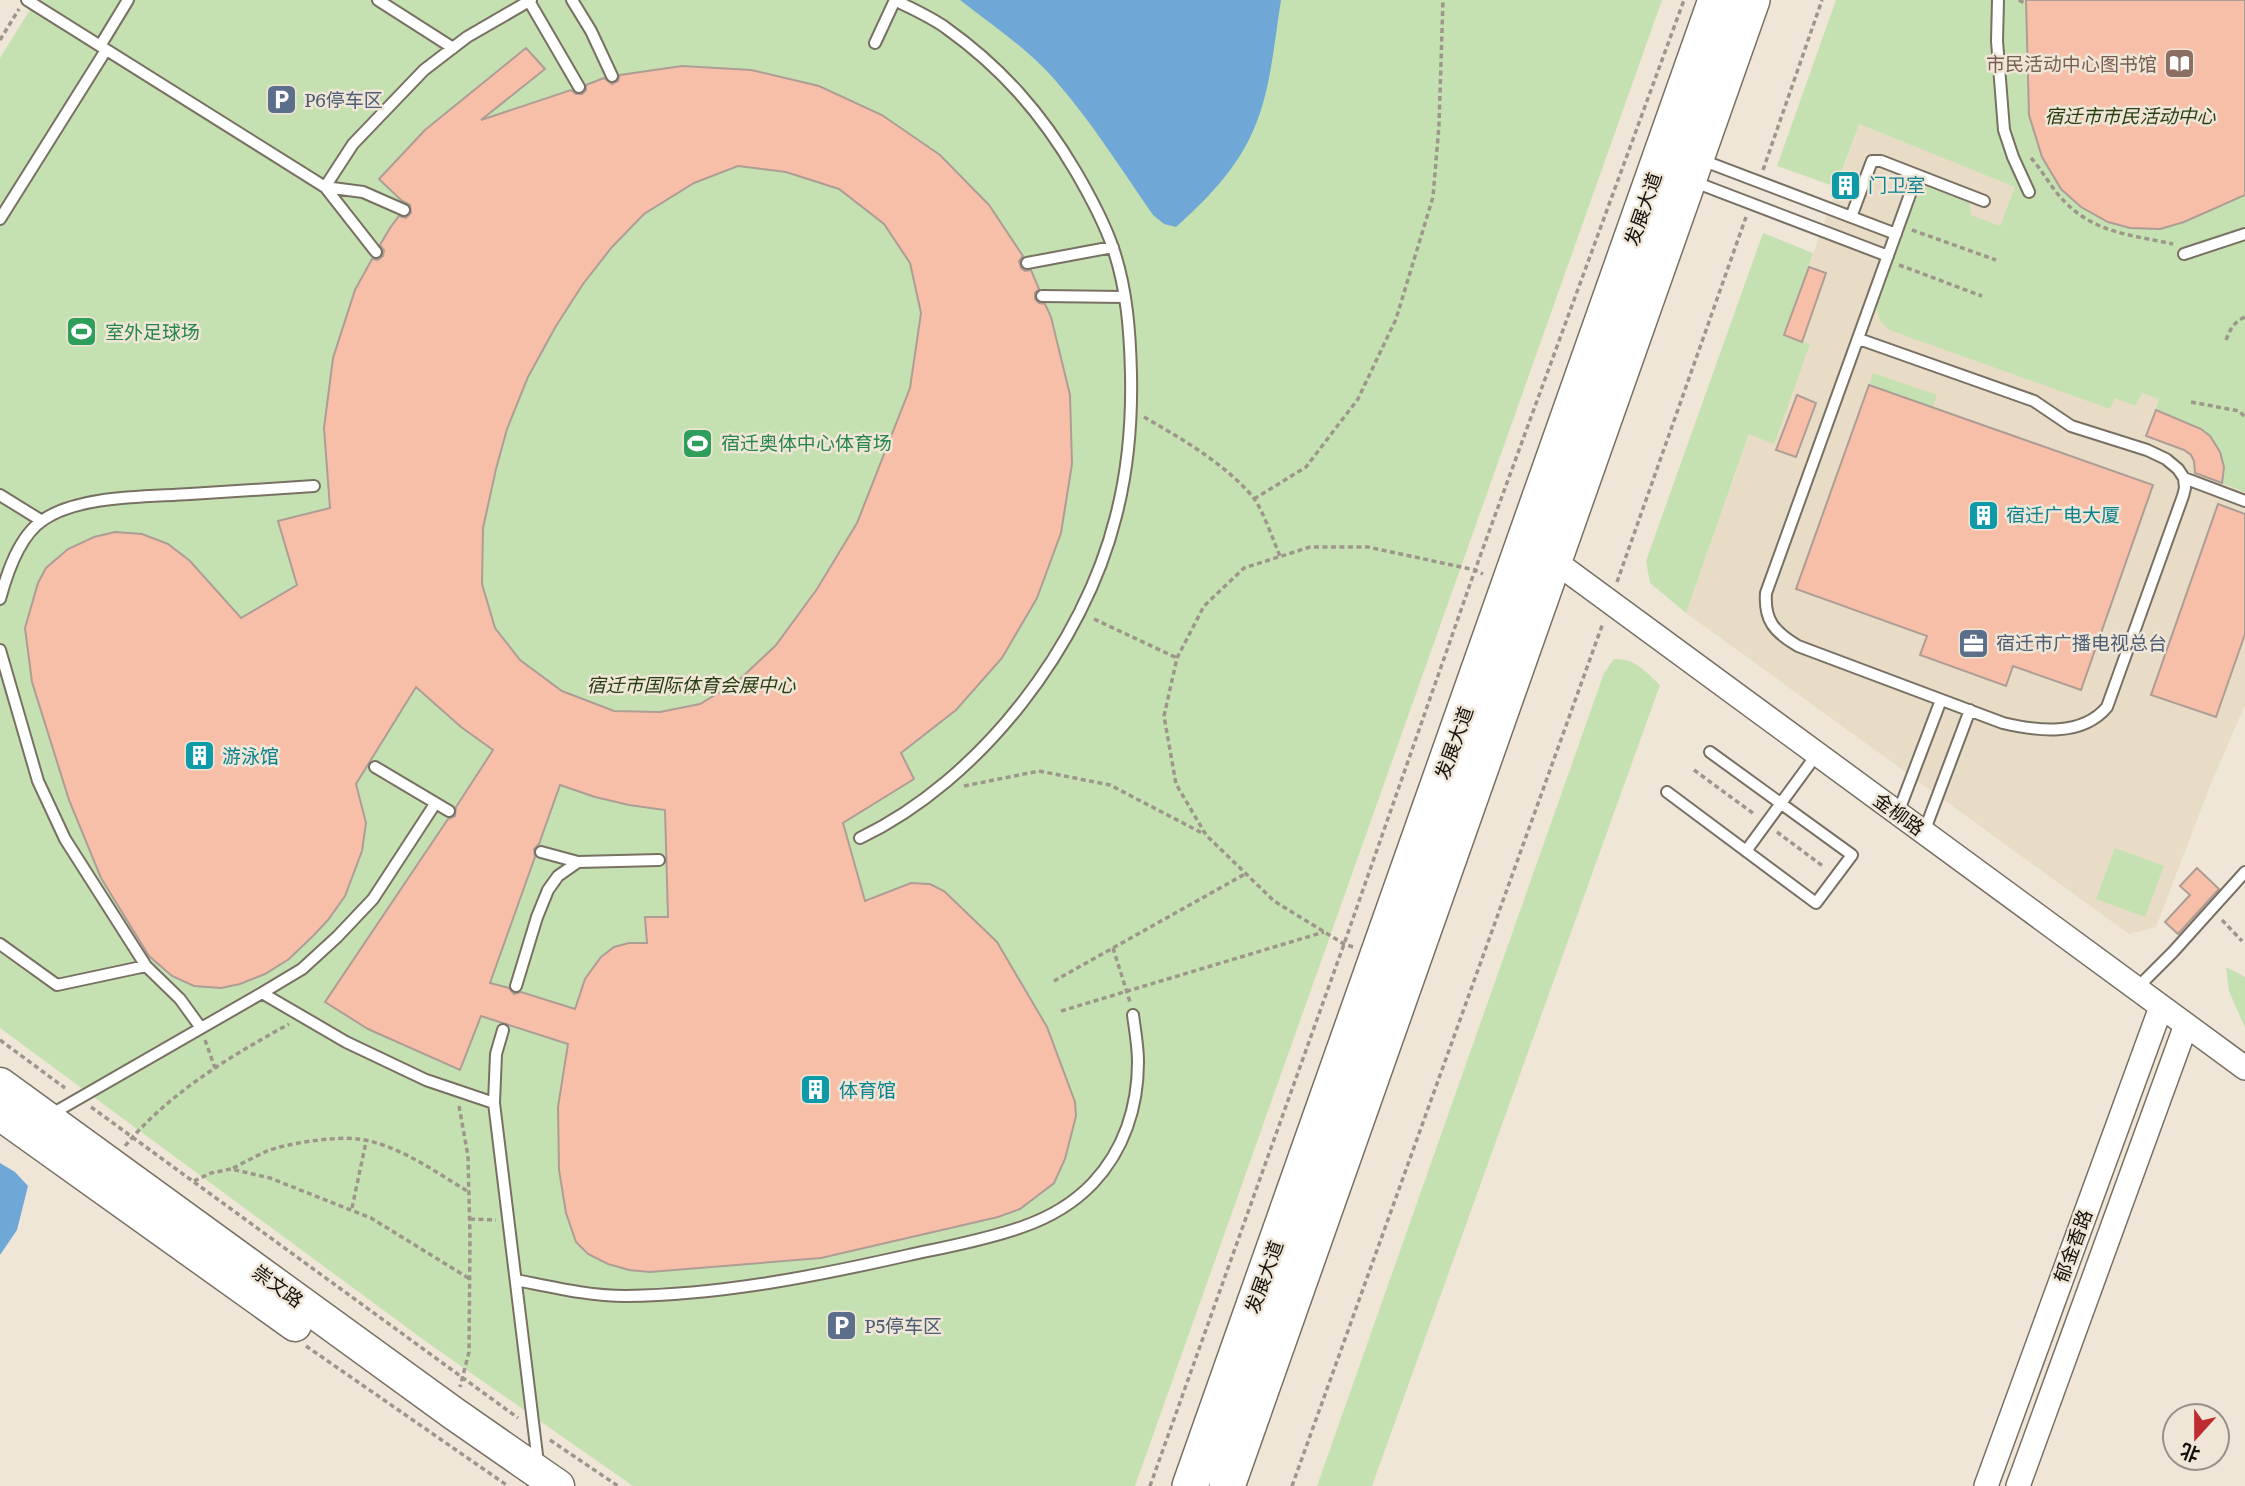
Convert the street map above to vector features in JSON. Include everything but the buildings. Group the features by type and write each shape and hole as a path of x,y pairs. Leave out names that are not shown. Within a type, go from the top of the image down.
{"main road":[{"name":"发展大道","path":"1227,1486 1553,560 1676,163 1716,0"},
{"name":"发展大道","path":"1189,1486 1510,586 1676,163 1752,0"}],"street":[{"name":"金柳路","path":"1553,560 2245,1068"},
{"name":"郁金香路","path":"1986,1486 2161,1007"},
{"name":"郁金香路","path":"2018,1486 2186,1025"},
{"name":"崇文路","path":"0,1084 453,1413 539,1482"},
{"name":"崇文路","path":"0,1114 539,1482"}],"lane":[{"path":"26,0 325,187 376,253"},
{"path":"0,219 103,48 128,0"},
{"path":"378,0 453,47"},
{"path":"572,0 591,31 612,76"},
{"path":"860,838 881,828 929,794 978,754 1035,687 1080,612 1101,563 1116,516 1126,463 1130,410 1130,332 1113,247 1091,197 1054,134 986,58 944,26 895,0 875,43"},
{"path":"1998,0 1997,41 2004,131 2029,192"},
{"path":"325,187 353,144 424,70 467,37 530,1 579,87"},
{"path":"1851,217 1872,161 1881,161 1984,201"},
{"path":"1676,163 1758,182 1851,217 1898,230"},
{"path":"1676,163 1751,203 1887,258"},
{"path":"1859,339 2034,401 2071,426 2147,450 2166,459 2184,478 2183,496 2111,697 2101,715 2078,726 2051,730 2003,723 1798,646 1780,634 1765,610 1766,593 1917,175"},
{"path":"325,187 363,192 404,210"},
{"path":"2184,254 2245,234"},
{"path":"1027,263 1113,247"},
{"path":"1042,296 1124,297"},
{"path":"2184,478 2245,501"},
{"path":"0,600 4,584 27,536 42,521 64,509 115,499 314,486"},
{"path":"0,495 42,521"},
{"path":"0,650 41,788 65,839 146,966 180,999 201,1028"},
{"path":"1898,813 1941,699"},
{"path":"1924,832 1970,710"},
{"path":"1667,792 1816,903 1852,855 1710,751"},
{"path":"1746,851 1817,754"},
{"path":"375,767 449,811"},
{"path":"46,1118 302,969 373,899 435,804"},
{"path":"541,852 578,862 659,860"},
{"path":"516,986 548,890 558,876 578,862"},
{"path":"2137,988 2245,872"},
{"path":"0,944 57,985 146,966"},
{"path":"262,993 346,1042 426,1080 494,1102"},
{"path":"516,1280 584,1293 625,1296 695,1292 779,1282 848,1269 1023,1227 1056,1212 1079,1197 1094,1183 1118,1151 1129,1125 1135,1098 1138,1062 1133,1015"},
{"path":"503,1030 496,1054 494,1102 539,1482"}],"path":[{"path":"0,40 26,0"},
{"path":"1254,499 1306,467 1358,399 1396,319 1433,197 1439,125 1443,0"},
{"path":"1150,1486 1475,570 1684,0"},
{"path":"1758,182 1822,0"},
{"path":"2019,0 2026,4"},
{"path":"2029,156 2063,201 2096,225 2133,237 2176,244"},
{"path":"1292,1486 1751,203"},
{"path":"1898,230 1996,260"},
{"path":"1887,258 1982,296"},
{"path":"2226,340 2231,328 2245,317"},
{"path":"2191,402 2239,411 2245,417"},
{"path":"1130,410 1178,437 1223,469 1254,499 1280,556"},
{"path":"1378,956 1344,944 1274,901 1206,835 1176,784 1164,716 1177,658 1205,606 1244,568 1310,547 1368,547 1475,570 1510,586"},
{"path":"1080,612 1177,658"},
{"path":"929,794 1039,771 1110,785 1206,835"},
{"path":"1054,981 1245,874"},
{"path":"2231,912 2222,921 2242,942"},
{"path":"1060,1011 1324,932"},
{"path":"1113,948 1133,1015"},
{"path":"110,1164 143,1123 161,1108 239,1051 303,1016"},
{"path":"201,1028 215,1068"},
{"path":"0,1040 462,1378 618,1486"},
{"path":"453,1413 469,1352 470,1279 468,1156 456,1090"},
{"path":"194,1181 211,1173 232,1169 269,1150 313,1141 357,1139 413,1159 469,1192"},
{"path":"352,1208 366,1141"},
{"path":"232,1169 270,1178 352,1208 470,1279"},
{"path":"470,1219 508,1220"}],"shaded area":[{"path":"1859,124 2245,278 2245,705 2210,786 2156,927 2129,934 1686,613"}],"green space":[{"name":"宿迁市国际体育会展中心","path":"36,0 1662,0 1135,1486 633,1486 428,1343 0,1028 0,58"},
{"name":"宿迁市市民活动中心","path":"1836,0 2245,0 2245,492 2222,483 2222,466 2214,441 2196,426 2156,410 2159,399 2142,393 2135,406 2114,398 2110,409 1889,330 1881,322 1876,309 1919,188 1930,186 1969,200 1971,215 2000,226 2015,187 1859,124 1836,187 1777,166"},
{"path":"1763,233 1813,253 1784,335 1810,344 1774,444 1749,434 1686,613 1650,583 1646,561"},
{"path":"1873,373 1937,395 1933,407 1869,385"},
{"path":"1614,659 1634,663 1660,685 1372,1486 1317,1486 1604,673"},
{"path":"2115,848 2164,866 2145,917 2096,899"},
{"path":"2226,967 2245,977 2245,1028 2229,991"}],"water":[{"path":"960,0 1281,0 1268,83 1253,131 1238,159 1219,184 1176,227 1164,224 1153,215 1093,129 1044,69"},
{"path":"0,1163 15,1172 28,1186 17,1230 0,1255"}],"place":[{"name":"市民活动中心图书馆","path":"2180,64"},
{"name":"P6停车区","path":"281,100"},
{"name":"门卫室","path":"1845,185"},
{"name":"室外足球场","path":"82,332"},
{"name":"宿迁奥体中心体育场","path":"698,443"},
{"name":"宿迁广电大厦","path":"1983,515"},
{"name":"宿迁市广播电视总台","path":"1973,643"},
{"name":"游泳馆","path":"199,756"},
{"name":"体育馆","path":"816,1090"},
{"name":"P5停车区","path":"841,1326"}]}
